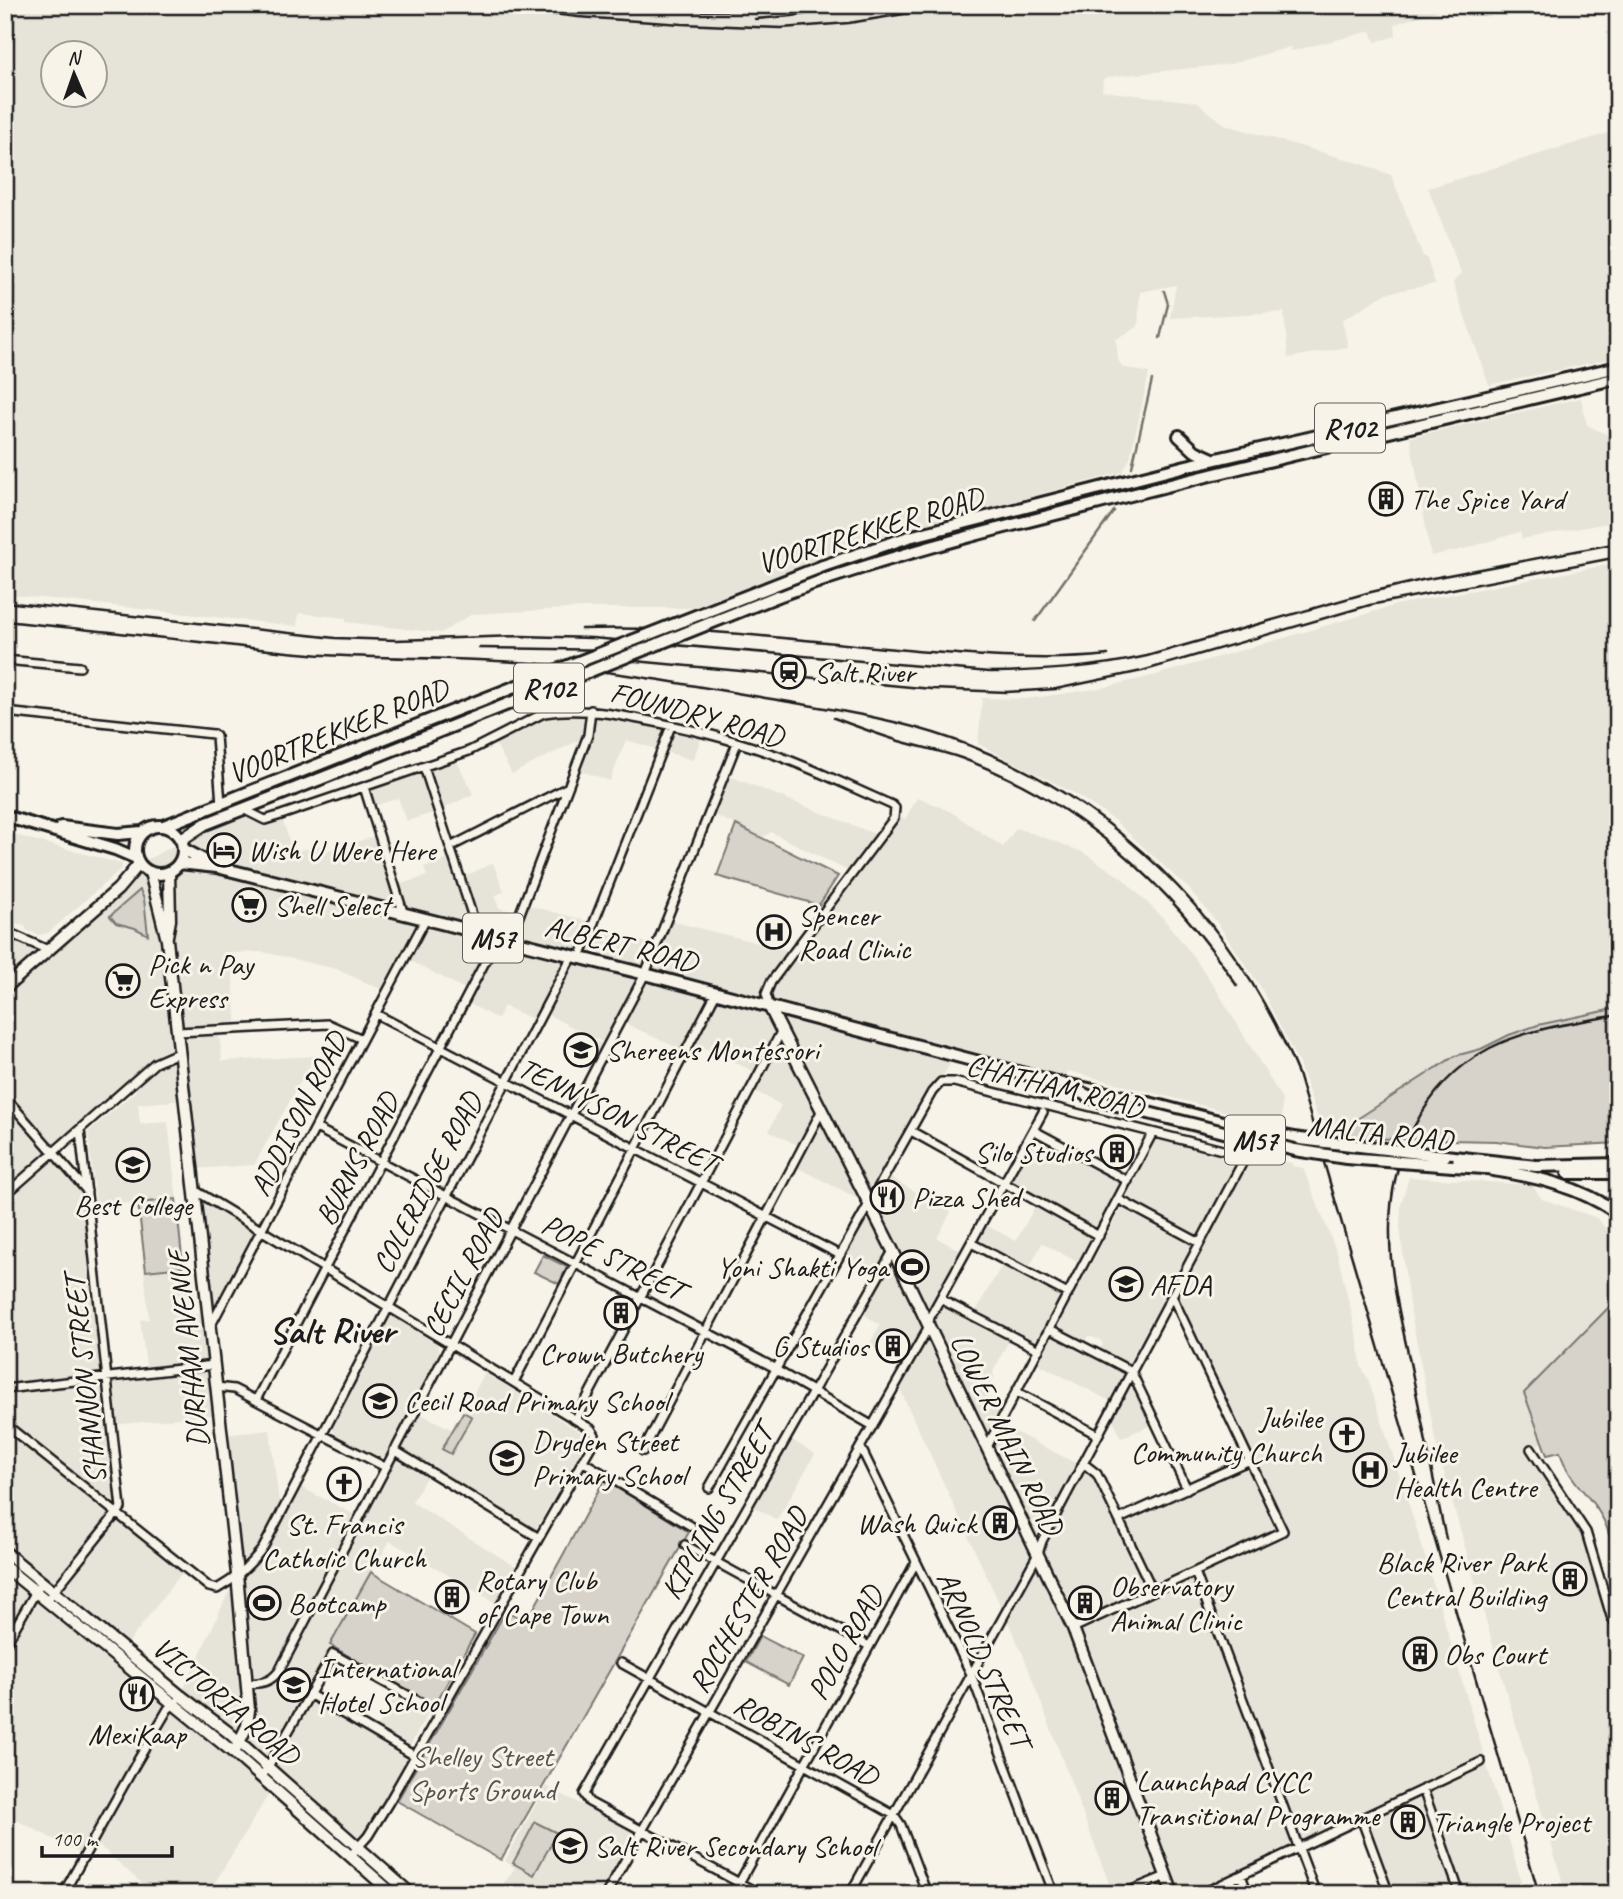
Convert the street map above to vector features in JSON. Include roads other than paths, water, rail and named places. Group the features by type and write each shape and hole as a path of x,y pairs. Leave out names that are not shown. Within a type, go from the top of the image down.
{"main road":[{"name":"VOORTREKKER ROAD","path":"182,844 195,829 242,809 819,581 923,548 1292,448 1618,367"},
{"name":"VOORTREKKER ROAD","path":"1376,428 1618,378"},
{"path":"1179,436 1195,451 1213,460"},
{"name":"VOORTREKKER ROAD","path":"164,826 823,566 909,537 1213,460 1292,448"},
{"name":"R102","path":"5,816 115,849 160,874 169,872"},
{"name":"R102","path":"34,823 118,834 142,832 155,826 164,826"},
{"path":"164,826 177,834 182,844 179,863 169,872"},
{"path":"142,832 135,844 143,866"},
{"name":"ALBERT ROAD","path":"182,844 217,867"},
{"name":"ALBERT ROAD","path":"179,863 217,867 770,1008"},
{"name":"MALTA ROAD","path":"770,1008 1265,1133 1317,1142 1536,1166 1618,1164"},
{"name":"MALTA ROAD","path":"1063,1084 1097,1100 1295,1150 1481,1168 1583,1174 1618,1173"},
{"path":"1481,1168 1523,1174 1561,1184 1585,1193 1618,1213"}],"street":[{"path":"5,660 80,667"},
{"name":"FOUNDRY ROAD","path":"242,809 265,820 469,751 544,713 575,709 671,726 765,751 895,808 895,815 771,982 766,994 770,1008"},
{"path":"509,942 588,735 591,710"},
{"path":"5,712 213,734 216,736 221,804"},
{"name":"COLERIDGE ROAD","path":"237,1574 263,1548 506,1082 576,957 671,726"},
{"name":"CECIL ROAD","path":"247,1684 267,1682 279,1671 645,974 737,743"},
{"path":"424,767 478,934"},
{"path":"450,846 569,786"},
{"path":"364,787 404,915"},
{"path":"5,988 118,889 128,884 143,866"},
{"name":"DURHAM AVENUE","path":"143,866 167,937 237,1574 249,1718 241,1743 234,1753"},
{"name":"DURHAM AVENUE","path":"167,937 170,920 169,872"},
{"name":"ADDISON ROAD","path":"210,1328 425,920"},
{"path":"5,931 48,950"},
{"name":"BURNS ROAD","path":"256,1400 497,939"},
{"path":"514,1382 716,993"},
{"name":"LOWER MAIN ROAD","path":"770,1008 892,1251 1073,1629 1173,1894"},
{"name":"TENNYSON STREET","path":"376,1014 840,1255"},
{"path":"178,1032 328,1024 362,1039"},
{"path":"576,1419 781,1032"},
{"path":"5,1195 155,1063 180,1052"},
{"name":"CHATHAM ROAD","path":"709,1488 935,1087 947,1081 1246,1156 1200,1243"},
{"path":"5,1097 88,1191"},
{"path":"643,1451 822,1110"},
{"name":"ROCHESTER ROAD","path":"606,1894 861,1448 1043,1112"},
{"name":"POPE STREET","path":"316,1128 706,1331 873,1426"},
{"name":"SHANNON STREET","path":"50,1596 121,1508 80,1130"},
{"path":"1033,1130 1128,1181"},
{"path":"911,1131 1098,1236"},
{"path":"987,1447 1152,1134"},
{"path":"196,1191 576,1419 595,1435 440,1713 368,1836 351,1855"},
{"path":"850,1894 1038,1555 1042,1541 1130,1371 1200,1243 1118,1199"},
{"path":"971,1243 1068,1294"},
{"name":"KIPLING STREET","path":"642,1829 589,1802 584,1797 585,1790 892,1251"},
{"path":"1073,1629 1283,1531 1172,1296"},
{"path":"940,1299 1039,1350"},
{"path":"1050,1329 1130,1371 1186,1489"},
{"path":"5,1389 214,1365"},
{"path":"216,1387 234,1389 385,1467"},
{"path":"1017,1392 1098,1435"},
{"path":"5,1424 209,1587 217,1590 237,1574"},
{"name":"ARNOLD STREET","path":"861,1448 971,1674 1054,1894"},
{"path":"1531,1449 1586,1532 1611,1616 1618,1629"},
{"path":"394,1450 539,1538"},
{"path":"1119,1520 1250,1460"},
{"path":"582,1461 691,1526"},
{"path":"1083,1463 1097,1474 1153,1591"},
{"path":"685,1545 869,1646"},
{"name":"VICTORIA ROAD","path":"5,1552 42,1581 50,1596"},
{"name":"POLO ROAD","path":"733,1894 916,1562"},
{"name":"VICTORIA ROAD","path":"5,1567 36,1591 50,1596 177,1700 393,1894"},
{"path":"1195,1572 1316,1894"},
{"path":"5,1644 42,1581"},
{"path":"262,1777 333,1654 440,1713"},
{"name":"ROBINS ROAD","path":"621,1663 894,1815 901,1825 928,1894"},
{"path":"309,1694 415,1756"},
{"path":"63,1894 135,1765 168,1709 177,1700"},
{"name":"VICTORIA ROAD","path":"177,1700 241,1743 411,1894"},
{"path":"1201,1894 1481,1762"},
{"path":"1423,1789 1460,1894"},
{"path":"1361,1818 1389,1894"},
{"path":"642,1829 760,1894"},
{"path":"1241,1875 1248,1894"},
{"path":"1122,1894 1166,1876"}],"waterway":[{"path":"1160,338 1168,304 1164,291"},
{"path":"1132,467 1152,380"},
{"path":"1035,621 1114,511"}],"railway":[{"path":"480,5 578,17 781,28 849,23 959,5"},
{"path":"604,5 686,11 767,10"},
{"path":"755,19 867,5"},
{"path":"5,602 335,638 592,638 1010,672 1088,666 1147,656 1367,593 1618,543"},
{"path":"593,657 932,689 1007,692 1056,689 1142,671 1370,605 1618,557"},
{"path":"5,621 310,654 478,660 558,666 833,709 929,731 1010,763 1064,793 1115,829 1161,869 1203,915 1240,964 1272,1017 1298,1074 1539,1894"},
{"path":"581,629 665,629 1012,658 1108,655"},
{"path":"479,648 619,650"},
{"path":"834,718 899,741 961,758 1043,797 1081,822 1151,880 1182,913 1237,986"},
{"path":"1446,1539 1392,1271 1391,1208 1403,1153 1428,1104 1445,1082 1466,1063 1490,1048 1520,1036 1618,1015"}],"place":[{"name":"The Spice Yard","path":"1386,499"},
{"name":"Salt River","path":"789,672"},
{"name":"Wish U Were Here","path":"224,850"},
{"name":"Shell Select","path":"249,905"},
{"name":"Spencer Road Clinic","path":"774,932"},
{"name":"Pick n Pay Express","path":"123,981"},
{"name":"Shereens Montessori","path":"581,1050"},
{"name":"Silo Studios","path":"1117,1152"},
{"name":"Best College","path":"133,1165"},
{"name":"Pizza Shed","path":"887,1197"},
{"name":"Yoni Shakti Yoga","path":"912,1267"},
{"name":"AFDA","path":"1126,1284"},
{"name":"Crown Butchery","path":"621,1313"},
{"name":"G Studios","path":"893,1346"},
{"name":"Cecil Road Primary School","path":"380,1401"},
{"name":"Jubilee Community Church","path":"1347,1435"},
{"name":"Dryden Street Primary School","path":"507,1458"},
{"name":"Jubilee Health Centre","path":"1370,1470"},
{"name":"St. Francis Catholic Church","path":"344,1484"},
{"name":"Wash Quick","path":"1000,1523"},
{"name":"Black River Park Central Building","path":"1570,1579"},
{"name":"Rotary Club of Cape Town","path":"452,1597"},
{"name":"Bootcamp","path":"264,1603"},
{"name":"Observatory Animal Clinic","path":"1085,1603"},
{"name":"Obs Court","path":"1420,1654"},
{"name":"International Hotel School","path":"294,1685"},
{"name":"MexiKaap","path":"137,1694"},
{"name":"Launchpad CYCC Transitional Programme","path":"1112,1798"},
{"name":"Triangle Project","path":"1408,1822"},
{"name":"Salt River Secondary School","path":"570,1846"}],"district":[{"name":"Salt River","path":"332,1330"}],"park label":[{"name":"Shelley Street Sports Ground","path":"482,1773"}]}
